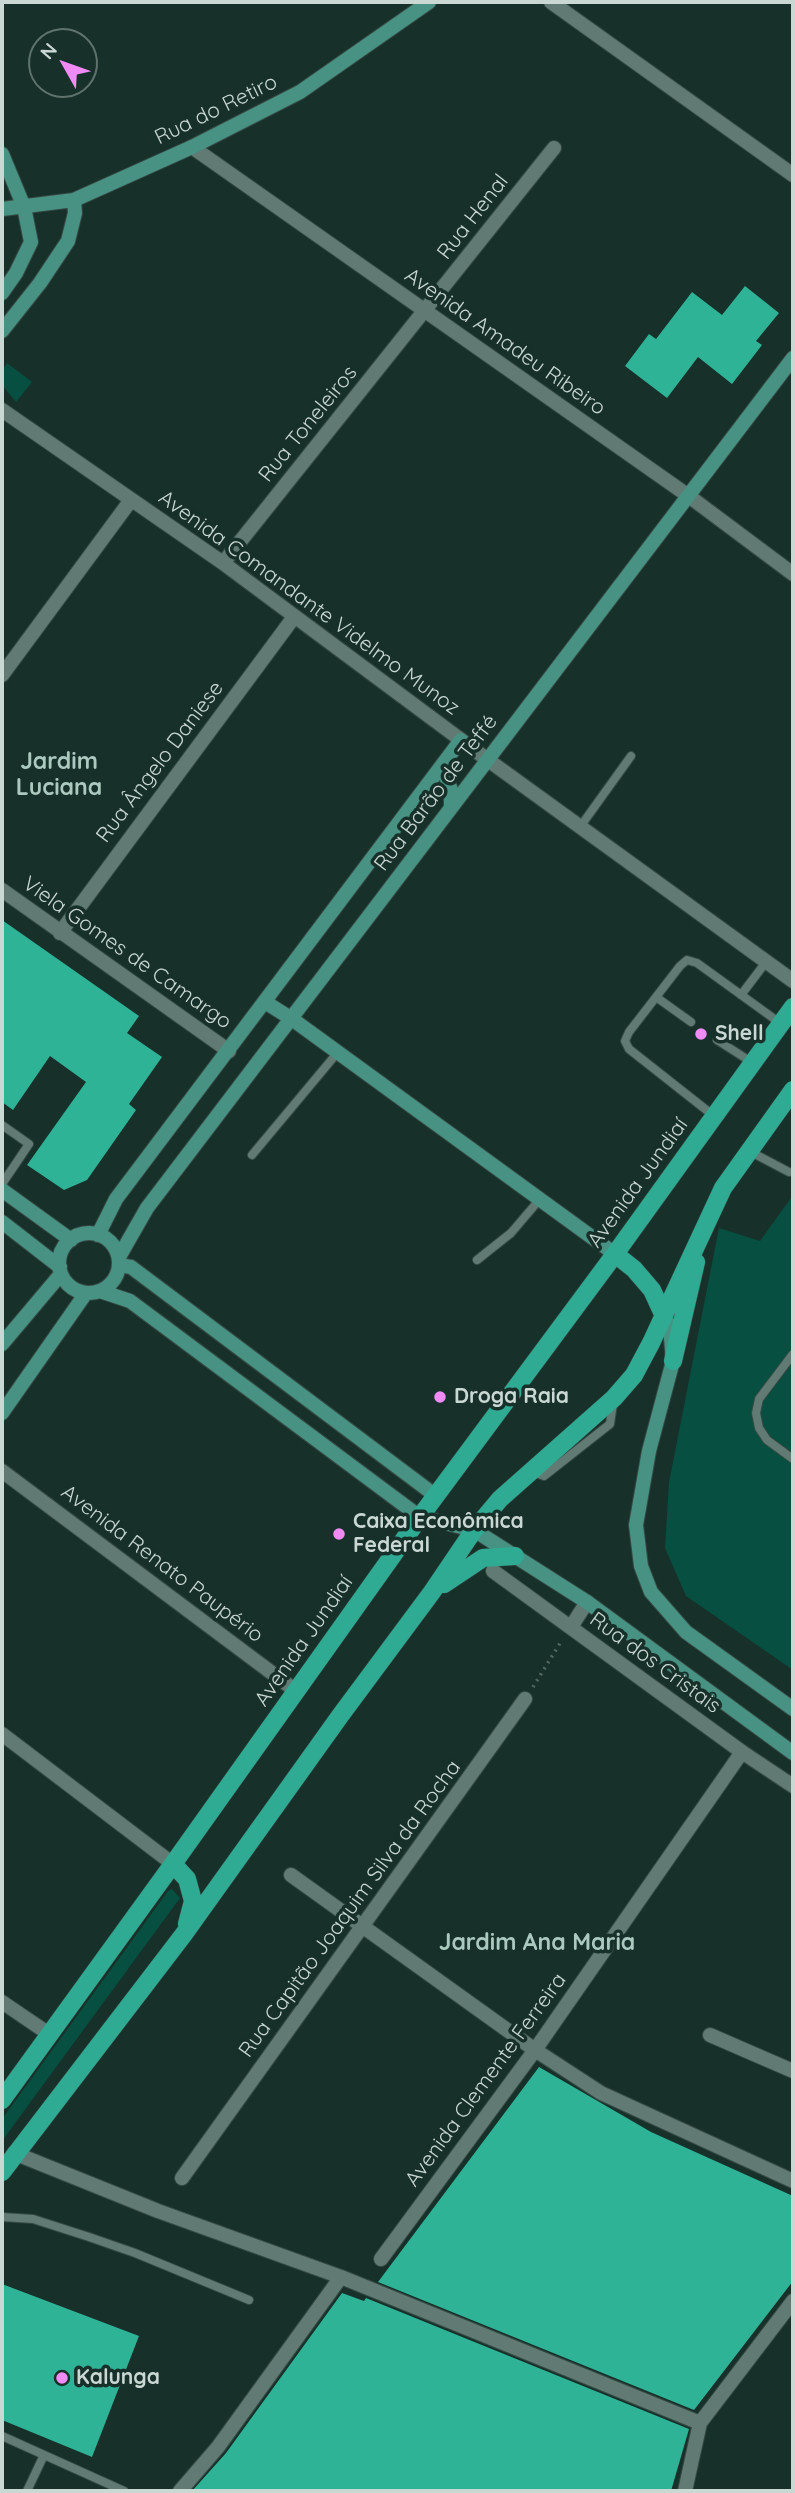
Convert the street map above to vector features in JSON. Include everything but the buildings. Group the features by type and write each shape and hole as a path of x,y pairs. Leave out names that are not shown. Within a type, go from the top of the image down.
{"main road":[{"name":"Rua do Retiro","path":"2,209 74,200 192,147 300,92 429,2"},
{"path":"2,154 23,207 31,242 16,273 2,293"},
{"path":"2,331 40,283 68,241 75,213 74,200"},
{"name":"Rua Barão de Teffé","path":"119,1261 147,1208 451,806 690,497 793,358"},
{"name":"Rua Barão de Teffé","path":"98,1234 116,1199 461,740"},
{"path":"442,766 451,790 451,806"},
{"path":"265,1002 338,1052 634,1269 652,1290 670,1327 673,1361"},
{"name":"Avenida Jundiaí","path":"2,2100 420,1517 615,1254 793,1007"},
{"path":"2,2172 184,1934 474,1530 500,1499 614,1398 634,1375 652,1343 723,1188 793,1090"},
{"path":"2,1190 71,1240"},
{"path":"2,1222 60,1270 71,1287 130,1301 420,1517 474,1530 587,1602 793,1753"},
{"path":"704,1226 649,1451 636,1525 641,1566 651,1592 686,1632 793,1709"},
{"path":"2,1344 60,1270 62,1252 71,1240 84,1234 98,1234 112,1243 119,1261 113,1281 93,1292 2,1413"},
{"path":"119,1261 131,1267 436,1496"},
{"path":"432,1592 483,1558 515,1556"},
{"path":"173,1864 187,1879 193,1901 184,1934"}],"street":[{"path":"551,2 793,176"},
{"name":"Avenida Amadeu Ribeiro","path":"192,147 690,497 793,574"},
{"name":"Rua Henal","path":"425,312 554,148"},
{"name":"Rua Toneleiros","path":"223,563 425,312"},
{"name":"Avenida Comandante Videlmo Munoz","path":"2,410 223,563 488,760 793,981"},
{"path":"2,675 131,500"},
{"name":"Rua Ângelo Daniese","path":"60,933 294,617"},
{"name":"Viela Gomes de Camargo","path":"2,890 229,1051"},
{"name":"Avenida Renato Paupério","path":"2,1471 296,1691"},
{"name":"Rua dos Cristais","path":"493,1571 793,1786"},
{"path":"571,1627 587,1602"},
{"name":"Rua Capitão Joaquim Silva da Rocha","path":"183,2178 525,1699"},
{"path":"2,1734 173,1864"},
{"name":"Avenida Clemente Ferreira","path":"382,2259 535,2050 742,1752"},
{"path":"291,1875 535,2050 601,2093 793,2181"},
{"path":"2,2002 48,2034"},
{"path":"710,2035 793,2071"},
{"path":"15,2152 158,2211 341,2277 700,2423"},
{"path":"180,2491 218,2447 341,2277"},
{"path":"685,2491 700,2423 793,2301"}],"lane":[{"path":"580,827 631,757"},
{"path":"714,1116 629,1049 625,1041 629,1032 687,960 697,963 781,1024"},
{"path":"741,995 766,962"},
{"path":"656,997 691,1022"},
{"path":"717,1040 753,1063"},
{"path":"252,1155 338,1052"},
{"path":"2,1125 29,1144 2,1184"},
{"path":"749,1151 789,1172"},
{"path":"477,1260 511,1233 540,1199"},
{"path":"793,1353 759,1399 756,1413 759,1428 767,1440 793,1459"},
{"path":"2,2217 33,2220 101,2241 249,2300"},
{"path":"2,2436 124,2491"},
{"path":"27,2491 44,2455"}],"path":[{"path":"525,1699 571,1627"}],"green space":[{"path":"7,363 32,382 16,402 2,385 2,371"},
{"path":"793,1195 793,1670 686,1596 665,1548 669,1482 719,1228 760,1241"},
{"path":"172,1889 180,1898 2,2141 2,2119"}],"place":[{"name":"Shell","path":"701,1034"},
{"name":"Droga Raia","path":"440,1397"},
{"name":"Caixa Econômica Federal","path":"339,1534"},
{"name":"Kalunga","path":"62,2378"}],"district":[{"name":"Jardim Luciana","path":"59,775"},
{"name":"Jardim Ana Maria","path":"537,1943"}]}
